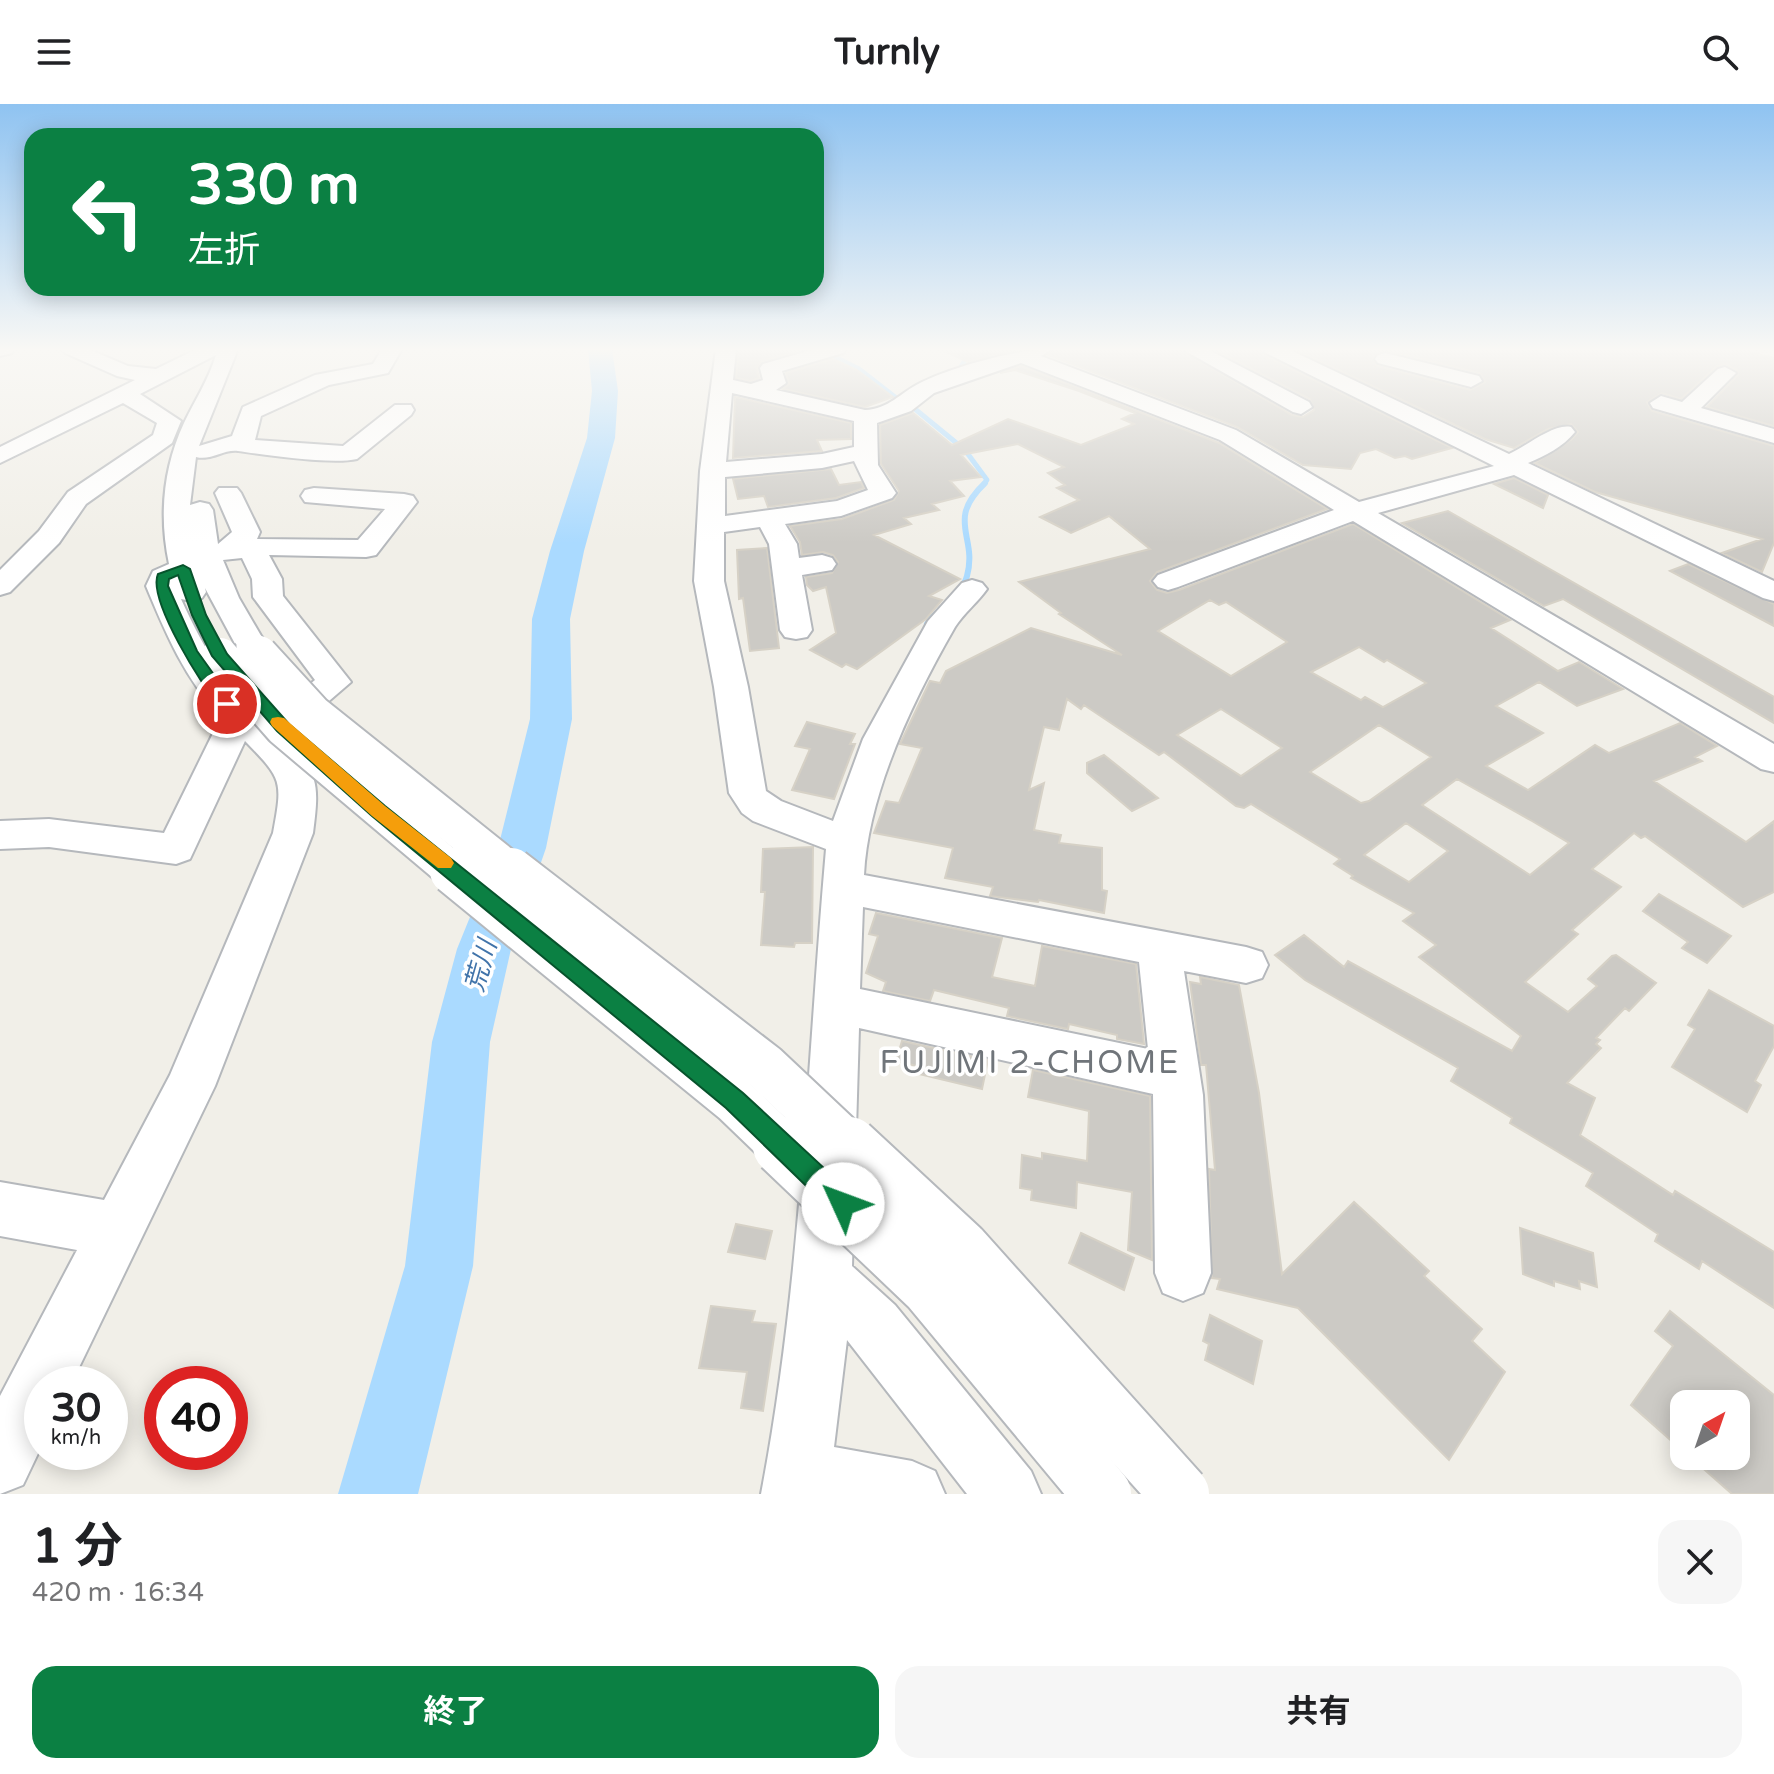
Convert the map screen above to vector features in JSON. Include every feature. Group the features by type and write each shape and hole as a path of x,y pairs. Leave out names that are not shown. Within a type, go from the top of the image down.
{"street":[{"path":"0,456 84,414"},
{"path":"157,414 169,421 187,441 237,444 251,448 317,449 348,454 398,414"},
{"path":"0,835 49,833 176,849 242,733 334,682 268,597 267,579 175,530 181,466 187,441 200,414"},
{"path":"0,586 49,537 77,498 187,441 205,414"},
{"path":"237,444 243,440 250,414"},
{"path":"731,414 713,471 709,526 710,592 731,687 748,793 756,804 767,811 846,841"},
{"path":"852,414 865,417 886,414"},
{"path":"1178,414 1228,435 1358,510 1774,760"},
{"path":"1407,414 1774,592"},
{"path":"1699,414 1774,436"},
{"path":"709,526 841,508 883,493 866,465 865,417"},
{"path":"1168,581 1358,510 1513,465 1563,432"},
{"path":"713,471 822,461 866,451"},
{"path":"0,1462 190,1086 293,833 299,795 293,769 242,733 189,651 161,586 163,577 242,541 246,532 228,493"},
{"path":"217,555 366,549 404,502 314,496"},
{"path":"768,518 783,544 796,630"},
{"path":"217,555 199,615 236,651 412,795 765,1067 960,1249 1180,1494"},
{"path":"786,568 822,564"},
{"path":"912,1494 796,1483 823,1278 846,841 881,739 943,621 972,589"},
{"path":"236,651 283,728 379,811 735,1101 930,1287 1102,1494"},
{"path":"843,887 1246,965"},
{"path":"1159,948 1175,1077 1183,1273"},
{"path":"836,1003 1175,1077"},
{"path":"0,1209 118,1230"},
{"path":"823,1278 874,1326 1008,1494"}],"building":[{"path":"734,414 810,414 851,423 851,439 817,440 822,451 733,458"},
{"path":"911,414 952,445 1008,419 1081,445 1134,424 1122,419 1133,414 1144,414 1219,443 1327,509 1157,572 1150,581 1157,590 1167,593 1179,590 1353,524 1510,620 1491,628 1558,671 1579,662 1623,689 1577,706 1539,682 1496,706 1543,733 1486,766 1528,790 1595,745 1609,753 1680,723 1717,746 1695,757 1702,761 1654,781 1746,842 1774,821 1774,892 1743,907 1645,836 1641,838 1634,833 1592,869 1621,887 1572,930 1578,934 1525,982 1568,1012 1597,986 1588,979 1612,956 1616,955 1656,983 1629,1011 1625,1008 1596,1038 1600,1040 1596,1044 1601,1048 1567,1083 1595,1098 1580,1135 1673,1195 1675,1191 1774,1252 1774,1308 1702,1261 1699,1269 1655,1241 1658,1234 1586,1186 1593,1173 1510,1123 1512,1118 1451,1081 1458,1068 1305,980 1275,955 1304,935 1344,967 1348,961 1512,1051 1521,1036 1419,957 1436,945 1403,921 1414,913 1351,878 1353,876 1334,864 1340,859 1251,804 1244,808 1236,806 1164,752 1159,755 1084,705 1081,709 1067,699 1059,730 1044,727 1029,790 1044,783 1034,830 1061,835 1059,843 1102,848 1102,890 1107,891 1104,913 1039,900 990,896 993,887 945,878 953,848 874,833 886,801 899,803 922,748 900,744 930,681 940,683 946,671 1031,628 1122,655 1059,614 1019,582 1150,549 1109,516 1071,533 1040,517 1079,500 1057,488 1065,485 1048,473 1064,467 1018,444 961,455 981,477 950,481 964,496 932,504 939,510 904,518 911,524 874,535 960,579 929,596 942,600 926,619 857,669 846,664 842,667 810,650 836,633 826,587 813,591 807,585 806,577 832,573 838,562 833,555 823,552 802,555 800,542 790,526 842,519 894,500 899,491 881,464 880,425","holes":["1210,600 1219,605 1226,602 1287,642 1231,676 1158,631","1359,647 1426,683 1383,707 1365,697 1361,700 1311,672","1221,709 1282,748 1241,776 1177,735","1379,725 1431,757 1369,801 1361,803 1310,772","1457,779 1569,843 1530,875 1422,805","1406,823 1448,851 1409,882 1364,855"]},
{"path":"1203,414 1290,414 1303,417 1308,414 1383,414 1452,448 1412,459 1405,456 1395,458 1376,449 1360,453 1351,469 1303,465 1237,427"},
{"path":"1432,414 1662,414 1774,446 1774,543 1762,572 1722,553 1762,539 1595,492 1535,463 1572,439 1578,432 1571,424 1548,429 1514,448 1485,439"},
{"path":"1731,414 1774,414 1774,426"},
{"path":"831,469 839,485 861,482 864,488 836,498 768,507 764,496 738,499 733,479"},
{"path":"1514,478 1548,495 1543,508 1494,484"},
{"path":"1448,511 1774,697 1774,723 1563,599 1544,606 1402,523"},
{"path":"767,548 779,648 750,651 743,598 739,599 737,550"},
{"path":"1688,564 1774,604 1774,626 1670,571"},
{"path":"807,722 855,734 850,744 855,744 834,799 792,790 810,749 795,746"},
{"path":"1104,755 1158,798 1132,811 1087,773 1087,763"},
{"path":"813,847 812,943 795,943 794,947 761,945 765,892 761,892 763,849"},
{"path":"1659,894 1731,936 1707,963 1682,948 1688,942 1643,911"},
{"path":"876,913 1002,938 992,977 1035,986 1042,946 1136,964 1144,1044 1069,1024 1068,1029 1007,1016 1009,1008 934,990 930,1001 883,991 886,982 866,973 878,936 869,934"},
{"path":"1200,977 1239,985 1259,1093 1282,1274 1354,1202 1429,1271 1424,1276 1482,1329 1472,1341 1505,1372 1449,1460 1298,1308 1217,1289 1220,1279 1212,1278 1209,1169 1215,1170 1206,1065 1201,1065 1190,982 1201,984"},
{"path":"1709,990 1774,1026 1774,1046 1755,1081 1761,1085 1747,1112 1672,1067 1695,1029 1688,1025"},
{"path":"902,1041 988,1060 982,1089 915,1073 917,1066 896,1061"},
{"path":"1033,1070 1150,1096 1152,1260 1128,1250 1132,1192 1077,1182 1076,1208 1031,1200 1032,1190 1020,1188 1022,1155 1042,1159 1042,1153 1087,1161 1089,1111 1028,1097"},
{"path":"736,1224 772,1231 765,1259 728,1252"},
{"path":"1520,1228 1593,1253 1597,1287 1579,1281 1580,1289 1554,1281 1554,1286 1523,1274"},
{"path":"1081,1233 1134,1258 1124,1290 1069,1263"},
{"path":"711,1306 755,1311 752,1322 776,1324 763,1411 741,1408 747,1372 699,1368"},
{"path":"1670,1311 1774,1395 1774,1494 1732,1494 1705,1470 1750,1470 1750,1390 1670,1390 1670,1440 1631,1405 1673,1346 1655,1331"},
{"path":"1210,1315 1262,1341 1253,1384 1205,1360 1209,1344 1203,1341"}],"waterway":[{"name":"荒川","path":"378,1494 439,1266 461,1042 484,949 522,848 551,719 551,619 567,551 601,438 603,414"},
{"path":"921,414 965,450 987,480 983,485"},
{"path":"927,624 955,595 967,576 967,508 985,483"}],"slow traffic":[{"path":"278,722 379,811 444,863"}],"district":[{"name":"FUJIMI 2-CHOME","path":"1030,1063"}],"route":[{"path":"227,704 189,651 161,586 163,577 169,574 183,569 199,615 220,656 283,728 379,811 735,1101 843,1204"}]}
